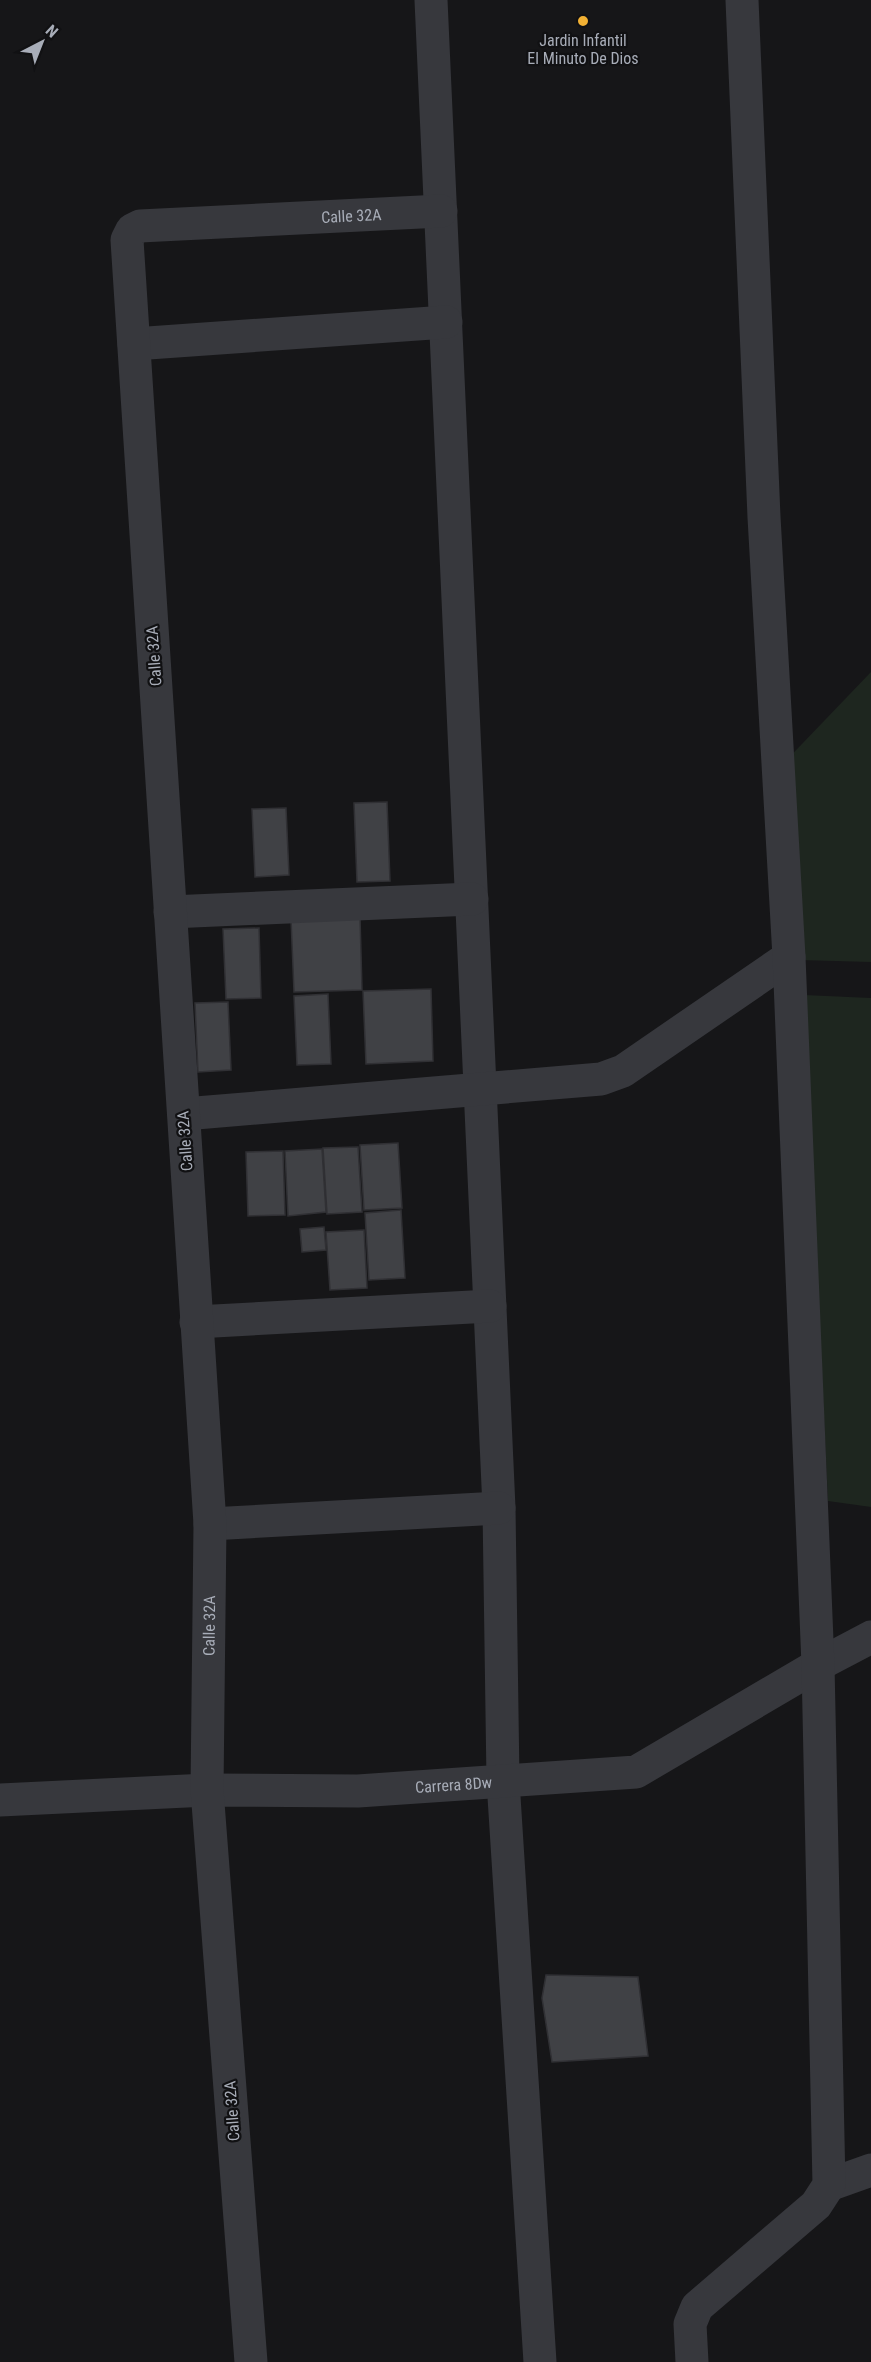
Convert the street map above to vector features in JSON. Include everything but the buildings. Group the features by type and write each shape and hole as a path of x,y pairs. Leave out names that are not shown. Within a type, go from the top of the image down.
{"street":[{"path":"432,0 499,1509 503,1781 540,2362"},
{"path":"692,2362 690,2324 697,2307 816,2205 829,2184 818,1665 789,957 764,505 742,0"},
{"name":"Calle 32A","path":"251,2362 207,1790 210,1524 127,240 132,230 140,226 441,211"},
{"path":"134,344 446,322"},
{"path":"170,912 472,899"},
{"path":"184,1114 480,1088 578,1083 601,1079 623,1071 789,957"},
{"path":"196,1322 490,1305"},
{"path":"210,1524 499,1509"},
{"name":"Carrera 8Dw","path":"0,1800 207,1790 358,1791 636,1772 818,1665 871,1637"},
{"path":"829,2184 871,2170"}],"shaded area":[{"path":"871,672 871,962 799,960 778,769"},
{"path":"804,995 871,998 871,1507 828,1501"}],"place":[{"name":"Jardin Infantil El Minuto De Dios","path":"583,21"}]}
